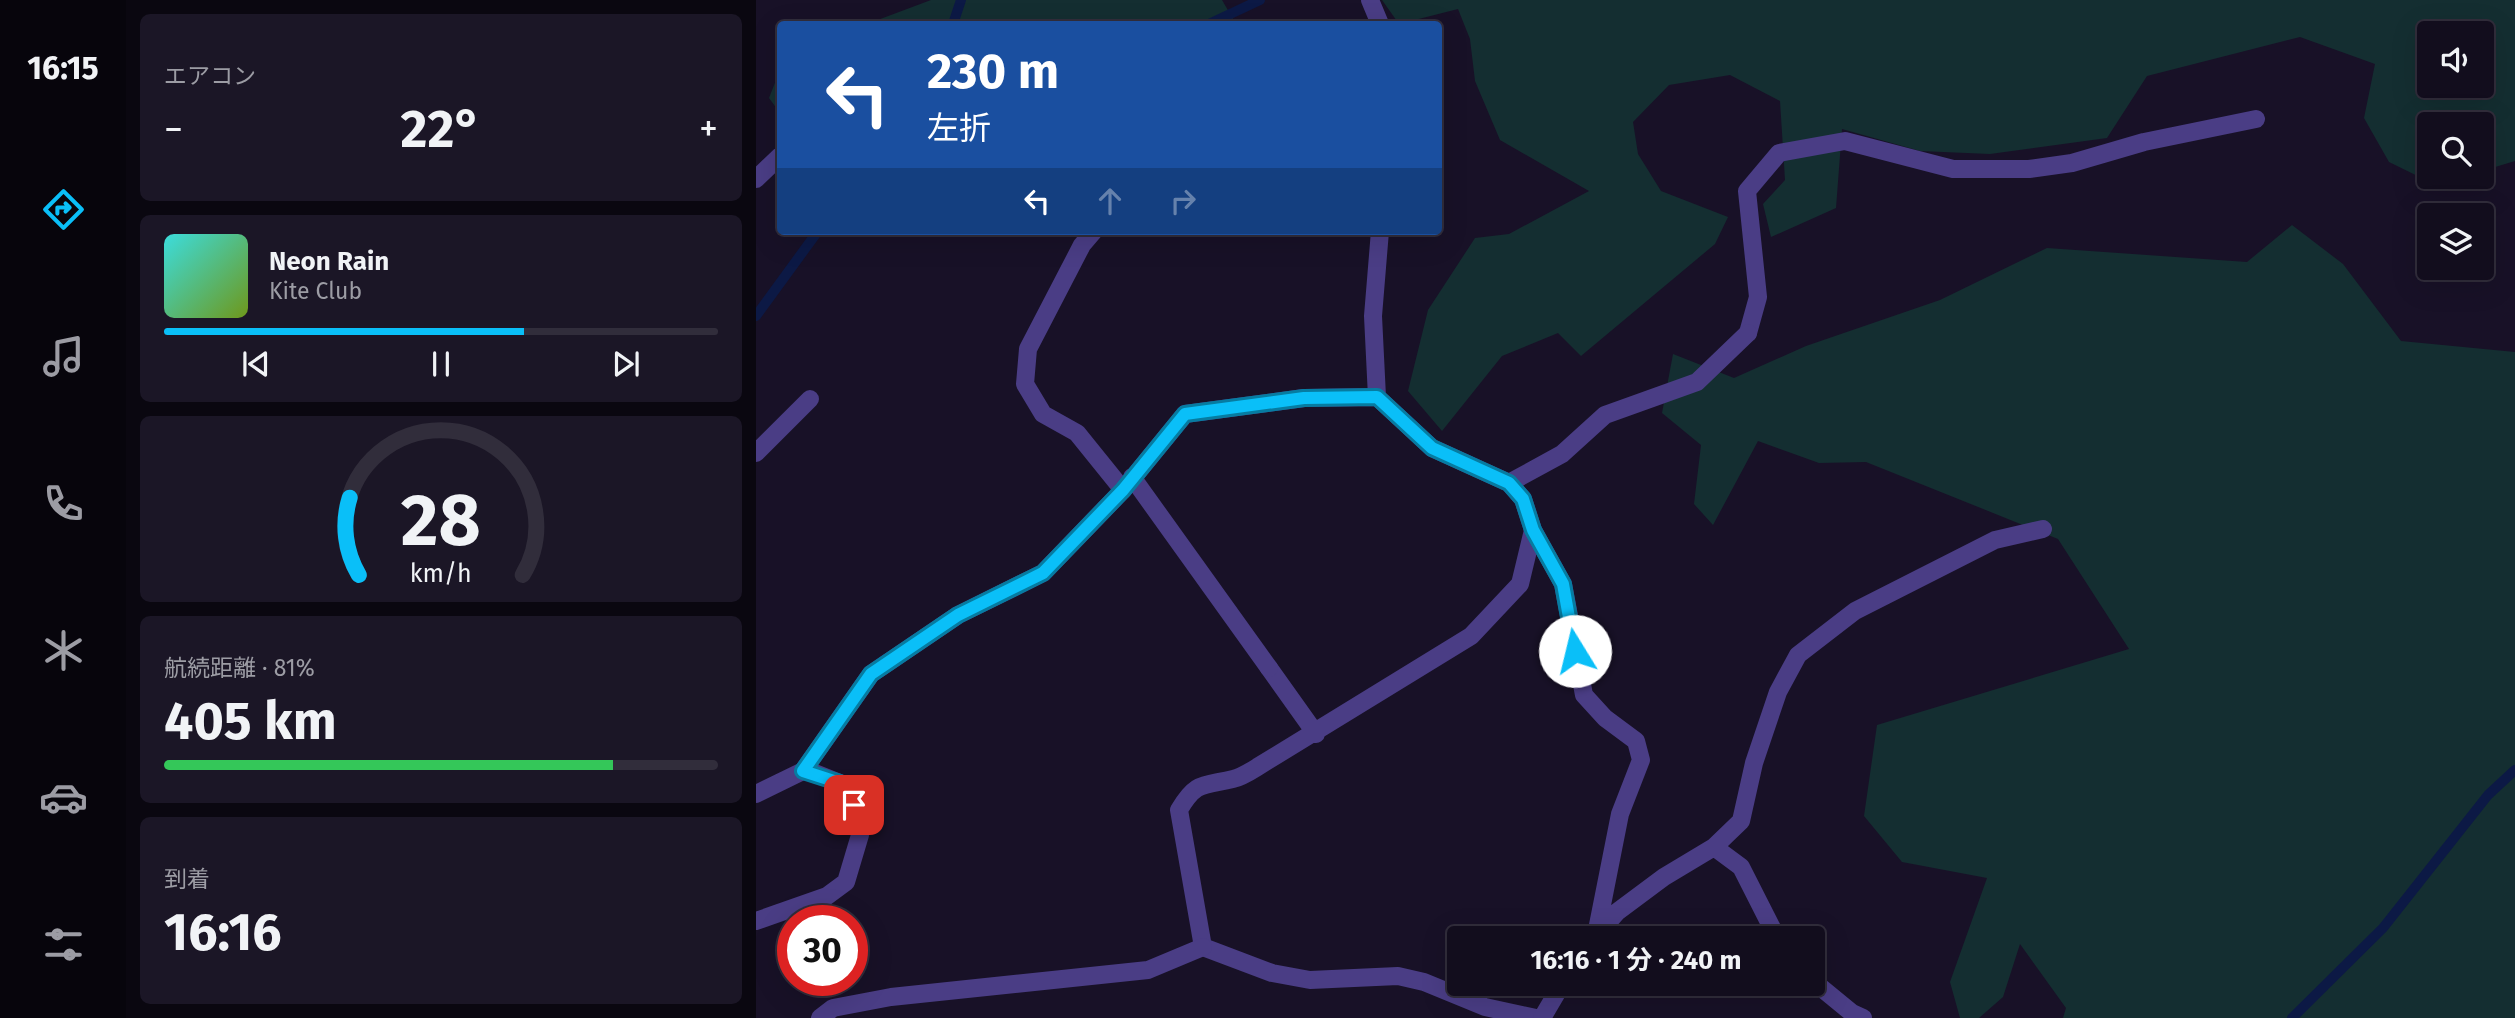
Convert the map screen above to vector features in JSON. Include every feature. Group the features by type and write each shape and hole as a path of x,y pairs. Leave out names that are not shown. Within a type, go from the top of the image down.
{"street":[{"path":"1370,0 1379,21"},
{"path":"1509,483 1562,454 1605,415 1697,382 1748,333 1758,297 1747,191 1779,153 1845,141 1953,169 2029,169 2072,163 2144,142 2256,119"},
{"path":"756,179 777,159"},
{"path":"1091,235 1082,246 1028,349 1025,384 1043,414 1077,433 1128,484 1269,668 1316,734"},
{"path":"1377,397 1373,316 1380,235"},
{"path":"756,794 803,771 871,674 958,615 1043,573 1128,484 1185,414 1304,398 1377,397 1432,448 1509,483 1523,499 1533,530 1563,584 1584,695 1605,718 1636,741 1641,760 1620,814 1597,926"},
{"path":"756,453 810,399"},
{"path":"1605,926 1617,912 1664,877 1714,847 1741,821 1754,763 1778,692 1798,655 1855,611 1995,540 2043,529"},
{"path":"1203,947 1179,810 1190,792 1202,784 1236,778 1316,734 1471,636 1520,584 1533,530"},
{"path":"756,921 827,896 846,882 860,835 854,805 840,783 803,771"},
{"path":"1714,847 1741,867 1771,926"},
{"path":"820,1018 833,1008 891,997 1148,970 1203,947 1272,974 1310,980 1398,976 1424,982 1485,1007 1536,1018"},
{"path":"1825,991 1852,1013 1863,1018"},
{"path":"1542,1018 1555,996"}],"green space":[{"path":"931,0 1222,0 1234,21 875,21"},
{"path":"1382,0 2515,0 2515,161 2494,167 2494,112 2417,112 2417,176 2389,162 2364,118 2375,64 2300,37 2147,76 2107,138 1990,154 1920,151 1842,129 1836,208 1771,237 1763,204 1785,180 1780,101 1730,75 1669,85 1633,122 1638,154 1661,191 1728,217 1715,244 1581,356 1558,333 1502,356 1442,431 1408,391 1428,310 1475,238 1509,234 1589,191 1500,140 1475,81 1470,39 1458,9 1411,21 1397,21"},
{"path":"777,78 777,109 769,98"},
{"path":"2292,225 2343,264 2401,341 2515,352 2515,1018 2063,1018 2066,1008 2020,944 2003,997 1979,1018 1960,1018 1950,982 1987,878 1902,862 1864,816 1877,725 2129,649 2058,539 1866,462 1819,463 1758,441 1713,525 1694,504 1701,445 1662,413 1673,354 1734,378 1806,346 1940,300 2047,248 2247,262"}],"waterway":[{"path":"954,21 961,0"},
{"path":"1215,21 1260,0"},
{"path":"756,316 815,235"},
{"path":"2292,1018 2383,928 2488,795 2515,770"}],"route":[{"path":"854,805 840,783 803,771 871,674 958,615 1043,573 1123,490 1185,414 1304,398 1377,397 1432,448 1509,483 1523,499 1533,530 1563,584 1575,651"}]}
